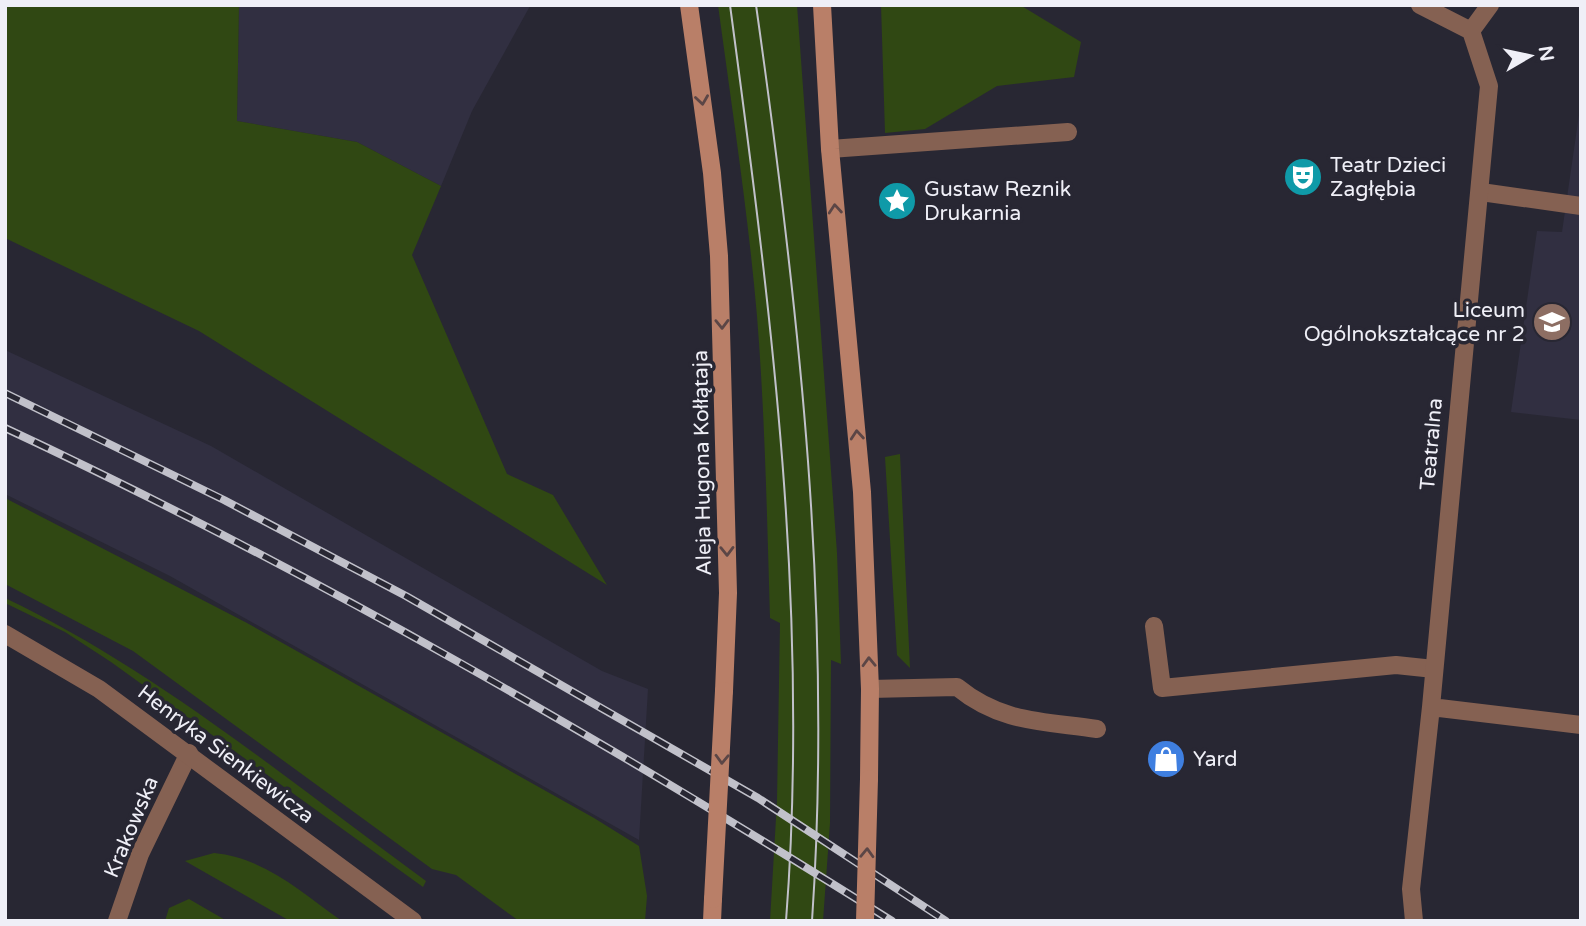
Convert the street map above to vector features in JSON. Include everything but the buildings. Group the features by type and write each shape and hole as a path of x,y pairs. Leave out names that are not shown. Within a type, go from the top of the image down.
{"main road":[{"name":"Aleja Hugona Kołłątaja","path":"689,5 712,173 719,256 727,593 712,921"},
{"path":"822,5 830,149 862,492 870,689 865,921"}],"street":[{"path":"1420,5 1471,31 1490,5"},
{"name":"Teatralna","path":"1414,921 1411,889 1431,707 1489,86 1471,31"},
{"path":"830,149 1068,132"},
{"path":"1481,192 1581,206"},
{"path":"1154,626 1162,688 1396,665 1434,669"},
{"name":"Henryka Sienkiewicza","path":"5,634 99,689 413,921"},
{"path":"870,689 957,687 980,705 999,714 1097,729"},
{"path":"1431,707 1581,726"},
{"name":"Krakowska","path":"117,921 145,843 189,753"}],"shaded area":[{"path":"239,5 537,5 530,6 472,111 441,186 357,142 237,121"},
{"name":"Liceum Ogólnokształcące nr 2","path":"1581,101 1581,420 1511,412 1537,231 1562,232"},
{"path":"5,350 211,446 602,671 648,689 639,840 170,576 5,494"}],"green space":[{"path":"5,5 239,5 237,121 357,142 441,186 412,255 507,474 553,495 607,585 199,331 5,238"},
{"path":"718,5 797,5 837,553 841,664 831,660 830,823 823,921 770,921 777,801 780,623 770,618 764,429 757,316"},
{"path":"881,5 1020,5 1081,42 1074,77 997,86 925,129 885,133"},
{"path":"900,454 910,668 897,655 885,457"},
{"path":"5,498 247,623 639,846 647,896 645,921 519,921 456,875 432,869 133,651 5,584"},
{"path":"5,598 116,659 170,694 426,881 423,887 111,662 65,632 5,603"},
{"path":"214,853 232,856 266,869 342,921 290,921 185,861"},
{"path":"189,899 227,921 165,921 169,908"}],"tram line":[{"path":"730,5 772,348 790,576 792,805 786,921"},
{"path":"756,5 798,347 815,576 818,691 812,921"}],"railway":[{"path":"5,393 224,500 406,596 758,798 946,921"},
{"path":"5,428 233,540 345,599 676,788 892,921"}],"place":[{"name":"Teatr Dzieci Zagłębia","path":"1303,177"},
{"name":"Gustaw Reznik Drukarnia","path":"897,201"},
{"name":"Liceum Ogólnokształcące nr 2","path":"1552,322"},
{"name":"Yard","path":"1166,759"}]}
